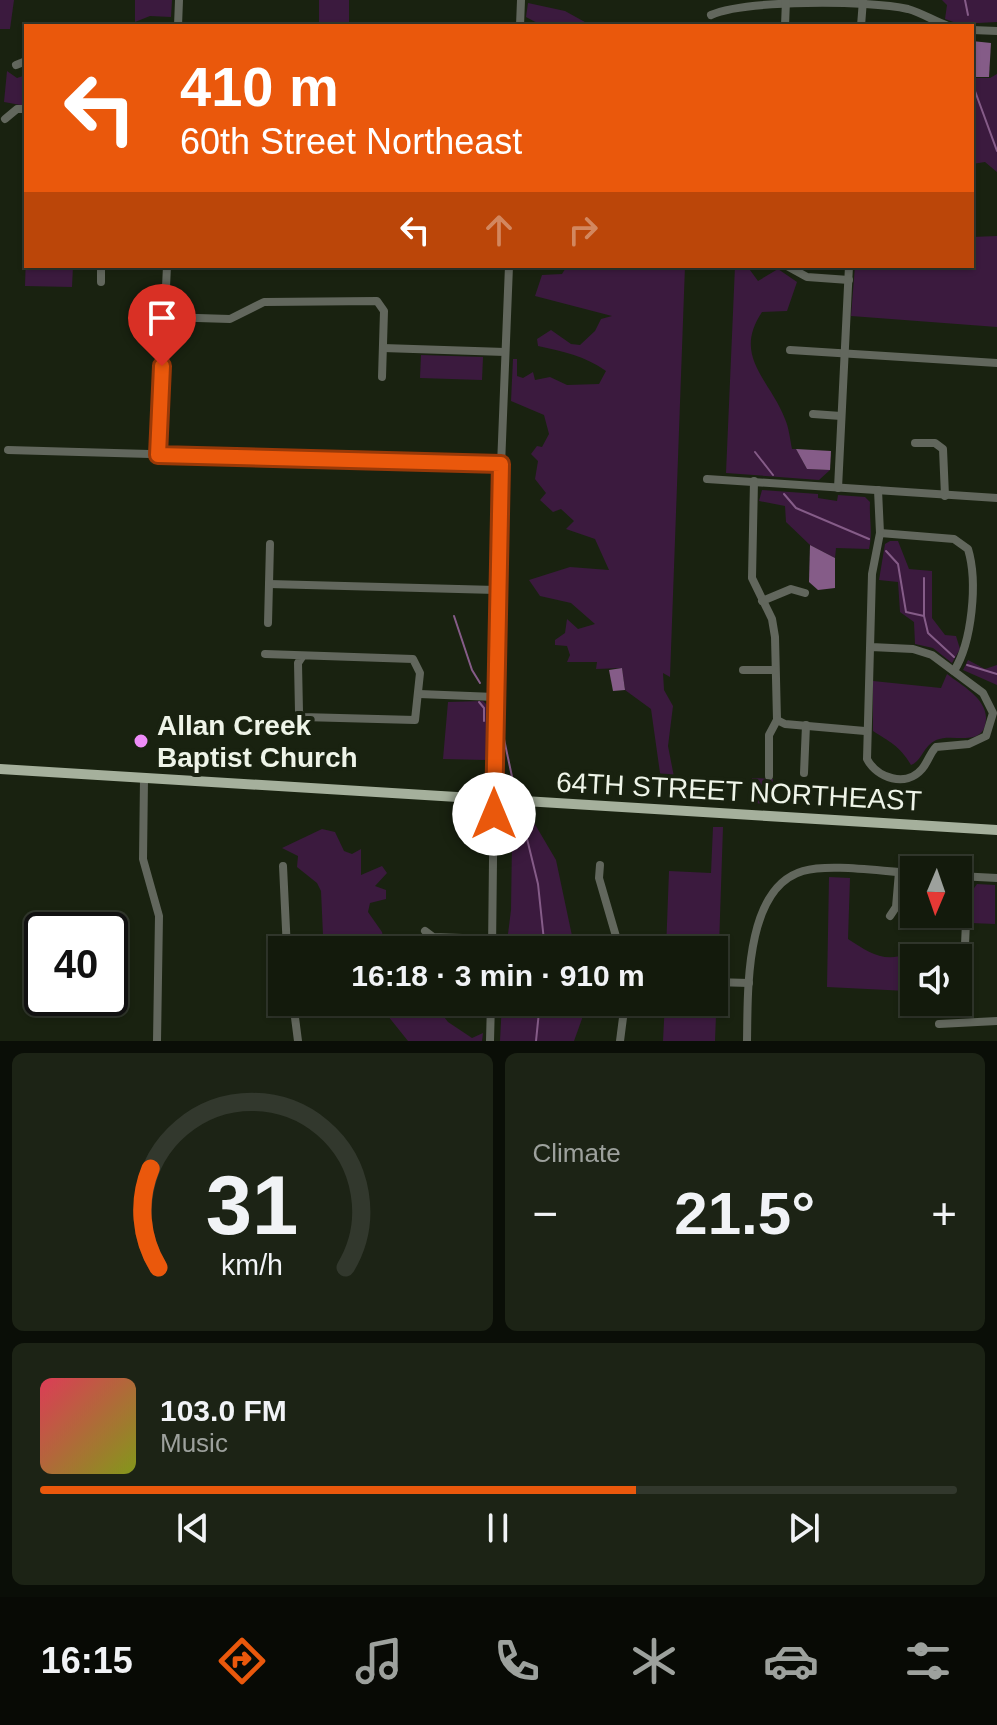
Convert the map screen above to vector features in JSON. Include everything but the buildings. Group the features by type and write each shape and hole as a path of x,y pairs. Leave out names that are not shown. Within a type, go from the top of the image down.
{"main road":[{"name":"64TH STREET NORTHEAST","path":"0,769 997,830"}],"street":[{"path":"178,24 179,0"},
{"path":"520,24 521,0"},
{"path":"785,24 786,1"},
{"path":"861,24 862,2"},
{"path":"711,15 739,3 862,2 905,9 933,23"},
{"path":"974,30 997,31"},
{"path":"16,65 24,62"},
{"path":"5,119 17,109 24,109"},
{"path":"101,268 101,282"},
{"path":"158,455 167,268"},
{"path":"492,936 496,590 509,268"},
{"path":"791,268 807,277 849,280"},
{"path":"838,488 849,268"},
{"path":"165,317 230,319 264,302 339,299 381,303 384,311 382,377"},
{"path":"383,348 505,352"},
{"path":"790,350 997,363"},
{"path":"813,414 841,416"},
{"path":"915,443 935,443 943,449 946,455 945,496"},
{"path":"8,450 501,464"},
{"path":"707,479 997,498"},
{"path":"754,481 750,569 774,627 777,720 769,735 769,776"},
{"path":"871,647 922,651 954,671 989,700 993,722 986,736 969,744 936,747 921,771 903,779 886,777 871,766 865,750 865,731 872,574 880,533 878,490"},
{"path":"880,533 946,537 965,544 971,562 970,630 966,650 954,671"},
{"path":"268,623 270,544"},
{"path":"269,584 496,590"},
{"path":"762,601 791,589 805,593"},
{"path":"265,654 413,659 420,673 415,720 302,717 299,712 298,663 302,657"},
{"path":"743,670 775,670"},
{"path":"419,694 495,697"},
{"path":"777,720 865,731"},
{"path":"804,773 806,725"},
{"path":"144,779 143,859 159,916 157,1041"},
{"path":"600,865 599,878 616,936"},
{"path":"283,866 286,936"},
{"path":"747,1041 753,938 783,882 811,869 899,872 896,907 890,916"},
{"path":"972,877 997,878"},
{"path":"425,931 432,936"},
{"path":"728,982 749,983"},
{"path":"295,1016 298,1041"},
{"path":"490,1041 491,1016"},
{"path":"620,1041 623,1016"},
{"path":"939,1024 997,1021"}],"shaded area":[{"path":"0,0 14,0 10,29 0,29"},
{"path":"135,0 172,0 171,17 150,16 135,22"},
{"path":"319,0 349,0 349,24 319,24"},
{"path":"942,0 997,0 997,22 959,24 945,19 947,5"},
{"path":"528,3 565,11 588,24 539,24 526,17"},
{"path":"974,41 991,43 989,77 974,77"},
{"path":"7,71 17,78 24,76 24,106 4,102"},
{"path":"997,74 997,172 985,162 974,164 974,78 990,78"},
{"path":"997,236 997,327 851,316 855,268 974,268 974,237"},
{"path":"26,268 73,268 72,287 25,286"},
{"path":"566,268 685,268 670,677 663,673 664,690 673,706 668,746 675,782 673,795 660,773 651,709 625,690 622,668 596,669 597,662 567,662 570,655 567,646 555,645 555,640 565,633 567,619 578,629 595,624 571,603 540,596 529,580 570,567 609,570 595,539 566,529 574,521 561,509 553,512 540,500 546,493 535,479 538,461 531,454 537,446 542,447 549,434 544,415 511,401 513,359 517,359 517,376 523,378 533,372 535,380 550,377 567,385 599,384 606,371 582,358 538,346 537,339 551,330 571,344 580,345 595,331 601,319 612,316 535,296 542,275 562,274"},
{"path":"735,268 748,268 758,281 778,269 797,282 787,311 762,312 754,328 752,355 785,419 792,449 796,449 807,469 830,470 819,480 726,473"},
{"path":"421,355 483,357 482,380 420,378"},
{"path":"796,449 831,451 830,470 807,469"},
{"path":"762,490 818,494 818,498 837,501 838,495 865,497 870,502 869,549 836,548 835,558 810,545 786,522 785,506 759,501"},
{"path":"898,541 909,569 932,571 932,618 945,635 956,636 960,649 952,663 933,648 915,644 914,622 900,612 898,582 879,580 885,544"},
{"path":"810,545 835,558 835,588 818,590 809,582"},
{"path":"968,660 985,669 997,665 997,685 963,670"},
{"path":"622,668 625,690 613,691 609,670"},
{"path":"947,674 980,701 986,716 984,727 975,736 936,740 911,765 899,749 873,731 873,681 941,688"},
{"path":"483,701 487,705 486,760 443,759 448,702"},
{"path":"752,778 773,779 771,804 751,803"},
{"path":"522,820 533,821 556,860 572,936 508,936 515,826"},
{"path":"713,827 723,827 719,936 667,936 669,871 711,873"},
{"path":"322,829 335,832 344,851 352,854 361,849 361,875 382,866 387,873 375,886 386,890 386,899 370,903 368,912 383,936 323,935 321,891 317,883 297,867 298,856 282,848"},
{"path":"829,877 850,878 848,939 884,957 900,956 900,991 827,987"},
{"path":"977,884 995,885 995,924 972,923 972,891"},
{"path":"388,1016 443,1016 472,1038 483,1033 482,1041 408,1041"},
{"path":"501,1016 583,1016 574,1041 500,1041"},
{"path":"664,1016 716,1016 715,1041 663,1041"}],"waterway":[{"path":"965,0 968,15"},
{"path":"974,88 997,151"},
{"path":"755,452 773,475"},
{"path":"784,494 796,508 869,539"},
{"path":"886,551 898,564 906,612 924,616 928,633 954,657"},
{"path":"924,578 924,616"},
{"path":"454,616 472,670 480,683"},
{"path":"967,665 997,674"},
{"path":"479,702 484,708 484,721"},
{"path":"501,725 514,786"},
{"path":"521,814 538,884 544,936"},
{"path":"536,1041 539,1016"}],"place":[{"name":"Allan Creek Baptist Church","path":"141,741"}],"route":[{"path":"162,366 158,455 501,464 496,590 494,814"}]}
